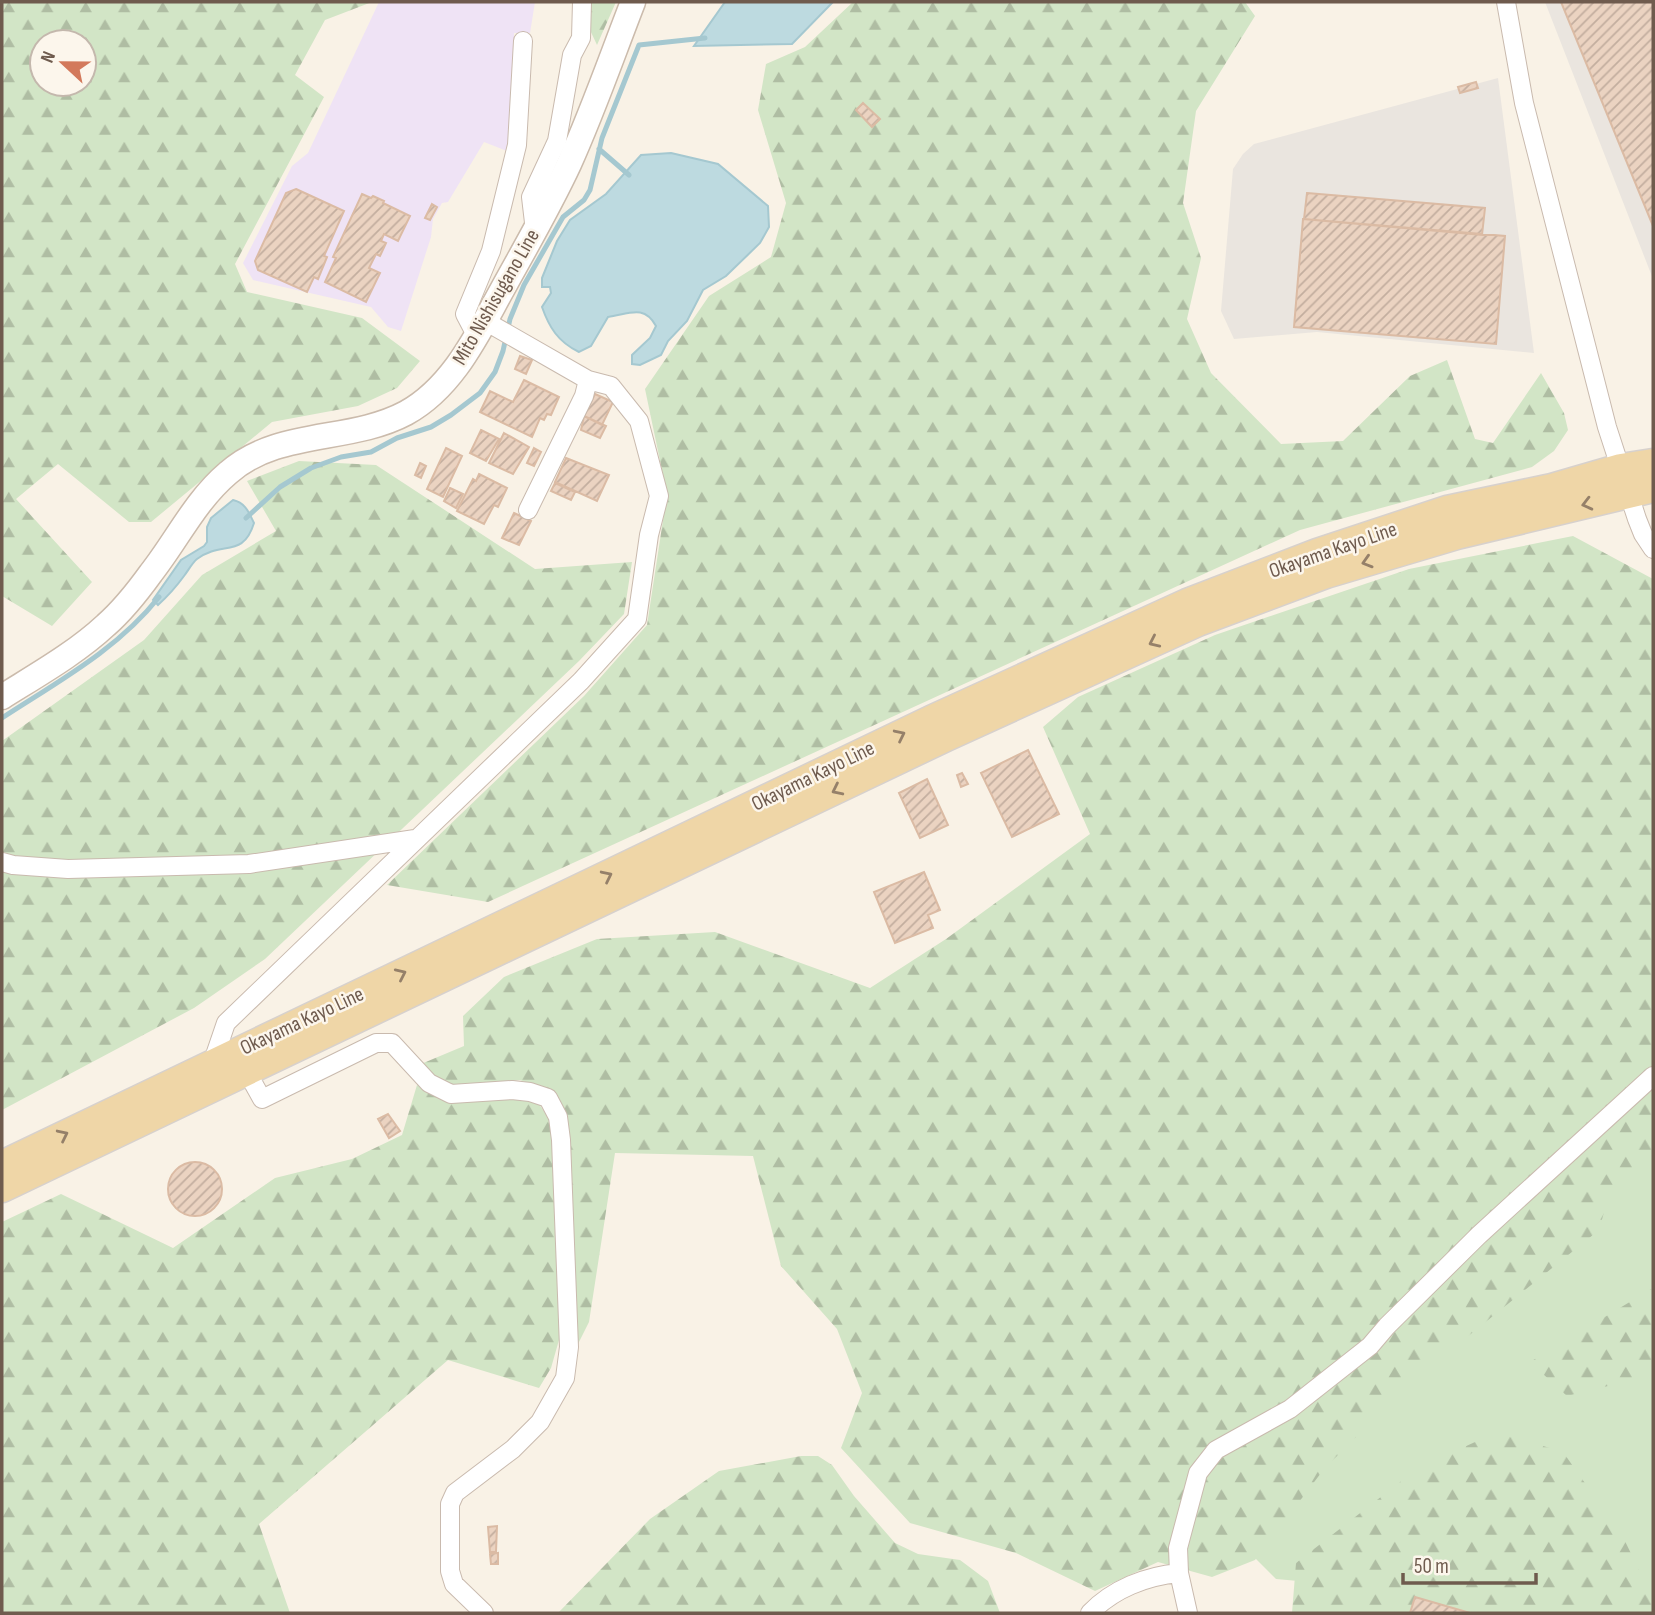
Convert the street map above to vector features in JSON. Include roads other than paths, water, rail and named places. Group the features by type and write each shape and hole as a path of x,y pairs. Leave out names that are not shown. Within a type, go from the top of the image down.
{"main road":[{"name":"Mito Nishisugano Line","path":"2,697 51,666 106,625 152,573 208,492 229,471 277,445 385,423 408,412 428,398 464,357 494,331 535,231 570,162 633,2"},
{"name":"Okayama Kayo Line","path":"2,1188 934,743 1198,622 1326,574 1634,483 1653,463"},
{"name":"Okayama Kayo Line","path":"2,1165 933,719 1188,603 1317,554 1447,510 1552,488 1634,483"}],"street":[{"path":"535,231 531,197 557,141 572,55 581,38 582,2"},
{"path":"1506,2 1524,103 1607,427 1634,483 1643,534 1653,549"},
{"path":"212,1064 226,1023 581,681 638,619 649,535 659,496 639,421 611,386 588,380 465,314 491,251 517,145 523,41"},
{"path":"528,510 584,396 588,380"},
{"path":"2,862 68,869 249,864 415,839"},
{"path":"247,1072 262,1099 376,1043 391,1043 429,1083 451,1094 512,1090 530,1092 548,1098 558,1117 569,1347 565,1378 540,1422 513,1449 455,1493 450,1504 450,1571 454,1584 484,1613"},
{"path":"1189,1613 1179,1573 1178,1548 1198,1473 1216,1450 1290,1409 1370,1346 1479,1235 1653,1076"},
{"path":"1090,1613 1104,1599 1126,1587 1156,1575 1179,1573"}],"water":[{"path":"725,2 833,2 792,44 694,46"},
{"path":"671,153 718,164 768,206 769,227 760,243 726,276 703,290 687,321 668,341 661,355 640,365 632,364 632,355 650,338 656,326 646,315 635,312 608,317 591,346 579,352 565,344 555,333 542,307 551,293 550,287 542,287 542,278 557,241 570,220 606,194 641,155"},
{"path":"233,500 244,506 254,523 244,541 206,553 197,559 158,605 153,600 181,560 207,542 207,527 211,518"}],"waterway":[{"path":"246,518 280,487 311,468 341,457 371,452 397,438 431,427 480,393 495,372 510,319 524,285 563,217 584,200 590,190 602,138 639,45 705,38"},
{"path":"599,149 629,175"},
{"path":"2,718 105,649 159,597"}]}
